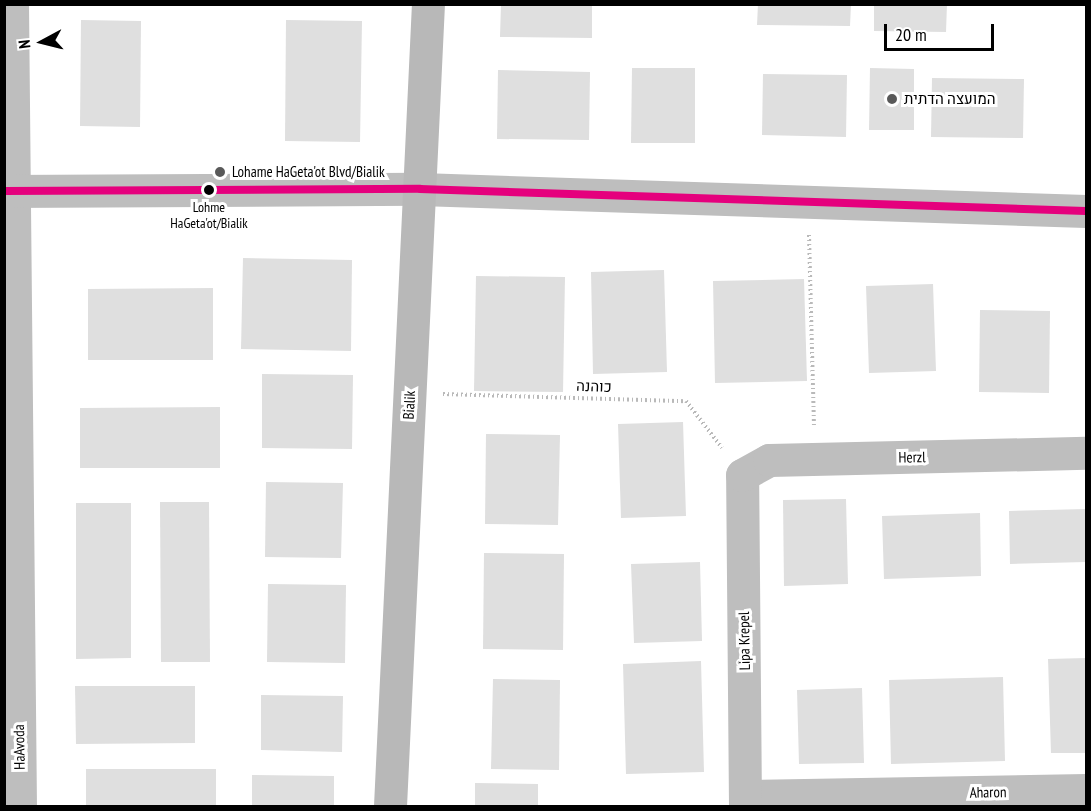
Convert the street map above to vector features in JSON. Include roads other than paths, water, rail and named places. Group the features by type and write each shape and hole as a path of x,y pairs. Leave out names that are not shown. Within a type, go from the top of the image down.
{"street":[{"name":"HaAvoda","path":"12,4 8,191 20,807"},
{"name":"Bialik","path":"390,807 428,4"},
{"path":"8,191 420,189 1086,211"},
{"name":"Herzl","path":"742,475 769,460 1086,453"},
{"name":"Lipa Krepel","path":"742,475 745,801"},
{"name":"Aharon","path":"745,801 1086,790"}],"place":[{"name":"המועצה הדתית","path":"892,99"},
{"name":"Lohame HaGeta'ot Blvd/Bialik","path":"220,172"},
{"name":"Lohme HaGeta'ot/Bialik","path":"209,190"}]}
